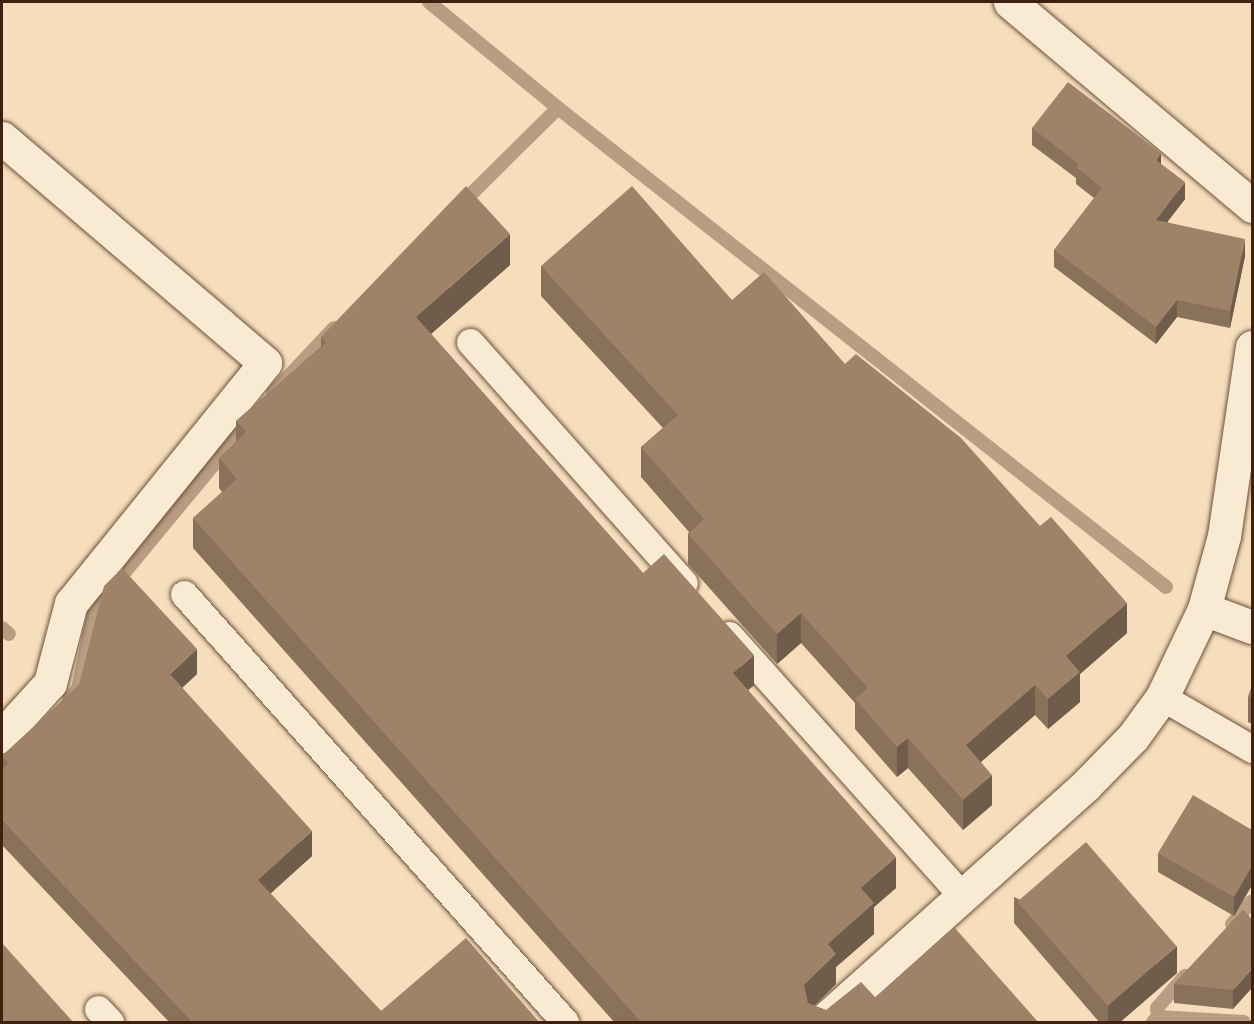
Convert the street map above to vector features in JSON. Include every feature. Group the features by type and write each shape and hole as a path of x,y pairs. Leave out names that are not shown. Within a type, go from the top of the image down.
{"street":[{"path":"1010,2 1252,206"},
{"path":"2,138 266,363 71,603 50,682 2,736"},
{"path":"822,1023 1086,785 1133,737 1162,697 1204,609 1224,537 1252,347"},
{"path":"1204,609 1252,627"}],"lane":[{"path":"470,342 962,896"},
{"path":"184,594 565,1023"},
{"path":"1162,697 1252,749"}],"building":[{"path":"1068,82 1161,153 1156,160 1185,182 1156,220 1245,239 1230,311 1177,300 1156,327 1054,250 1102,188 1076,167 1079,164 1032,128"},
{"path":"466,186 510,234 416,317 643,573 664,554 754,655 733,673 896,857 861,888 874,903 828,944 836,954 804,985 808,1003 826,1010 861,982 876,998 954,927 1039,1023 642,1023 193,518 237,479 219,458 246,432 236,421 326,343 321,337"},
{"path":"632,186 732,300 764,272 845,364 856,354 961,438 1040,526 1051,517 1127,603 1066,656 1080,672 1048,699 1035,685 966,745 992,775 963,800 908,738 897,747 855,699 868,688 801,613 777,634 688,534 704,519 641,447 678,415 541,266"},
{"path":"122,568 197,649 170,674 312,831 258,880 381,1011 466,938 540,1023 193,1023 2,820 2,769 8,763 2,756 79,685 104,586"},
{"path":"1252,686 1252,699 1248,697"},
{"path":"1193,795 1252,830 1252,866 1234,897 1158,853"},
{"path":"1086,842 1177,946 1108,1006 1017,902"},
{"path":"1243,910 1252,919 1252,969 1233,990 1174,984"},
{"path":"2,943 74,1023 2,1023"}],"waterway":[{"path":"429,2 558,108 1166,587"},
{"path":"459,206 558,108"},
{"path":"273,393 334,328"},
{"path":"69,699 78,689 95,608 247,424"},
{"path":"2,628 9,634"},
{"path":"1232,924 1252,901"},
{"path":"1153,1022 1158,1017 1157,1008 1185,976"},
{"path":"1158,1017 1244,1022"}]}
